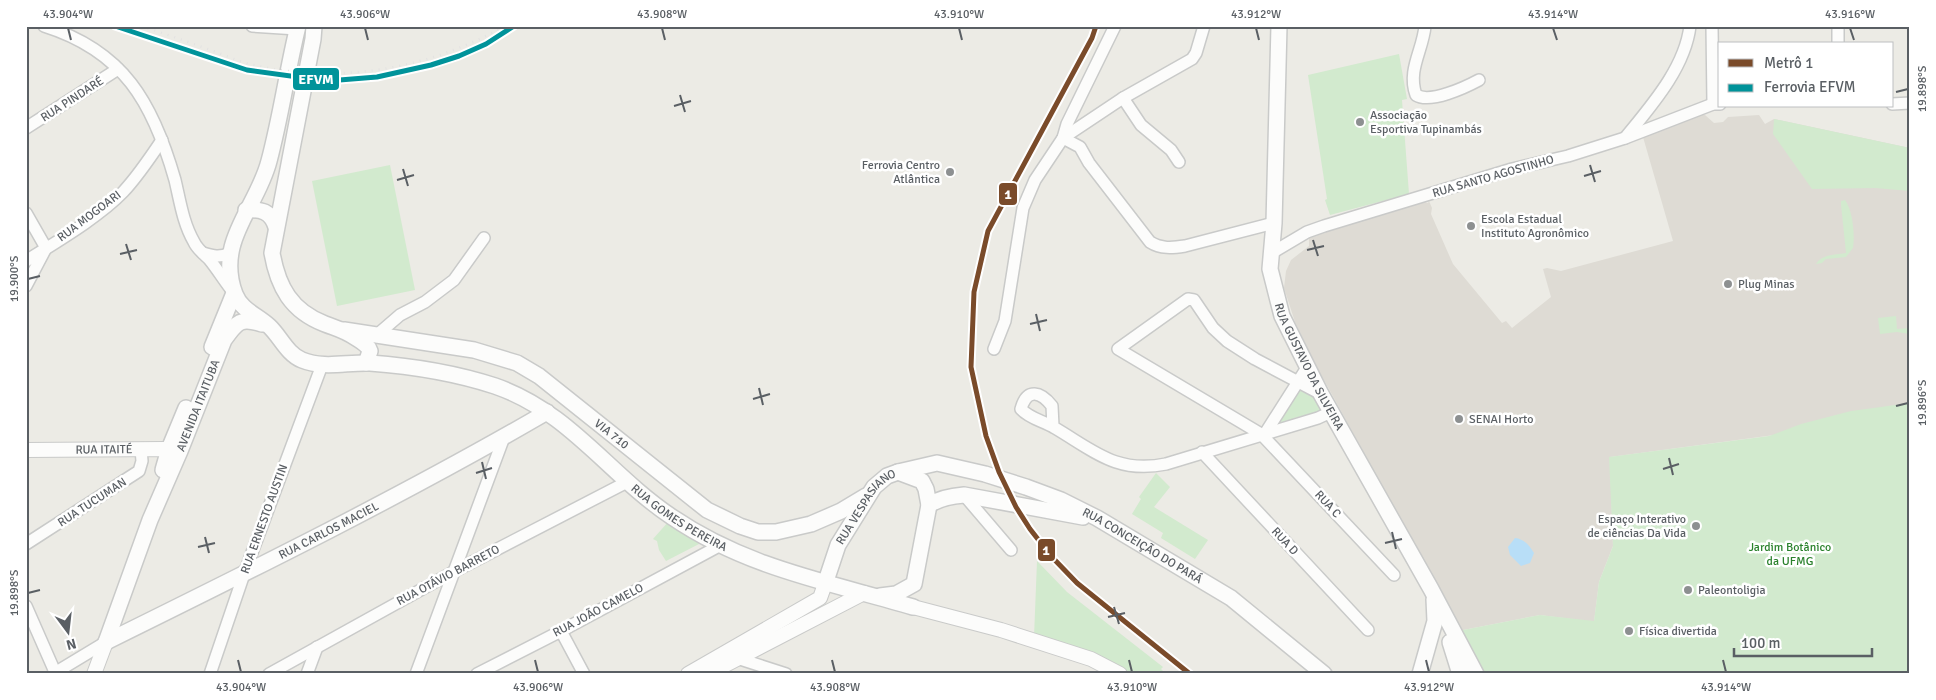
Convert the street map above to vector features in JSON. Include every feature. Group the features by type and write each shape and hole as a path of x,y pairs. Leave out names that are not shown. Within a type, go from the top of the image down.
{"main road":[{"path":"314,26 272,253 278,280 292,303 305,314 324,324 344,330 368,346 370,351 366,363"},
{"name":"RUA GUSTAVO DA SILVEIRA","path":"1279,26 1274,223 1270,269 1282,316 1321,394 1434,595 1476,674"},
{"path":"234,293 229,269 230,253 246,210 261,183 270,160 297,28"},
{"path":"246,210 258,209 265,211 276,227"},
{"name":"RUA GOMES PEREIRA","path":"234,293 245,309 268,326 300,359 322,365 366,363 393,365 473,380 526,398 589,445 670,516 719,546 798,576 920,609"},
{"name":"AVENIDA ITAITUBA","path":"106,642 174,450 234,293"},
{"name":"AVENIDA ITAITUBA","path":"174,450 228,334 240,321 249,320 268,326"},
{"name":"VIA 710","path":"344,330 474,350 518,363 539,376 707,510 740,526 758,532 776,532 811,524 841,511 868,495"},
{"name":"RUA CARLOS MACIEL","path":"106,642 244,574 504,437 547,412"},
{"name":"RUA VESPASIANO","path":"825,584 838,545 868,495 881,481 898,472 937,463"},
{"name":"RUA CONCEIÇÃO DO PARÁ","path":"937,463 985,474 1026,487 1061,500 1097,518 1231,598 1324,674"},
{"path":"898,472 922,481 926,489 929,505 914,584 920,609"},
{"path":"929,505 937,500 948,497 964,496 1097,518"},
{"path":"871,595 896,594 914,584"},
{"path":"1420,674 1435,621 1434,595"},
{"path":"1434,595 1460,674"}],"street":[{"path":"44,26 75,38 91,47 118,69 137,89 151,114 162,140 185,222 193,242 234,293"},
{"path":"252,26 297,28"},
{"path":"994,349 1005,321 1022,208 1035,180 1063,138 1067,124 1116,26"},
{"path":"1063,138 1123,98 1192,59 1204,26"},
{"path":"1425,26 1413,68 1412,81 1416,95 1424,98 1456,92 1480,80"},
{"path":"1625,138 1676,68 1688,38 1690,26"},
{"path":"1712,26 1716,104"},
{"path":"1838,26 1838,42"},
{"name":"RUA PINDARÉ","path":"26,128 118,69"},
{"path":"1123,98 1141,126 1171,150 1179,162"},
{"path":"1894,104 1910,103"},
{"name":"RUA SANTO AGOSTINHO","path":"1270,254 1307,232 1324,226 1512,169 1568,156 1625,138 1716,104"},
{"path":"1063,138 1080,147 1089,162 1150,242 1157,246 1174,248 1185,246 1274,223"},
{"name":"RUA MOGOARI","path":"26,261 107,206 123,192 162,140"},
{"path":"26,214 46,248 26,286"},
{"path":"378,334 400,315 425,302 454,280 484,238"},
{"path":"203,253 215,257 222,257 230,253"},
{"name":"RUA C","path":"1298,382 1227,341 1213,328 1194,300 1188,299 1118,349 1264,433 1394,574"},
{"path":"393,322 392,328 394,333 402,338"},
{"name":"RUA ERNESTO AUSTIN","path":"210,674 244,574 322,365"},
{"path":"1264,433 1308,366"},
{"path":"1298,382 1321,394"},
{"path":"1053,426 1101,456 1140,468 1166,464 1318,418 1331,412"},
{"path":"416,674 504,437"},
{"name":"RUA TUCUMAN","path":"26,544 138,471 142,461 141,449"},
{"name":"RUA ITAITÉ","path":"26,450 174,450"},
{"name":"RUA D","path":"1202,452 1368,630"},
{"name":"RUA OTÁVIO BARRETO","path":"269,674 453,572 629,481"},
{"path":"964,496 1011,550"},
{"name":"RUA JOÃO CAMELO","path":"477,674 719,546"},
{"path":"708,674 820,598 825,584"},
{"path":"688,674 871,595"},
{"path":"26,606 54,673 106,642"},
{"name":"RUA GOMES PEREIRA","path":"920,609 1002,630 1081,656 1120,674"},
{"path":"561,631 584,674"},
{"name":"AVENIDA ITAITUBA","path":"94,674 106,642"},
{"path":"307,674 317,647"},
{"path":"735,654 786,674"}],"shaded area":[{"path":"1699,114 1705,115 1714,123 1723,122 1728,117 1759,115 1765,124 1774,119 1910,148 1910,421 1797,432 1610,457 1613,546 1599,582 1594,622 1540,615 1458,631 1444,598 1319,371 1295,322 1284,288 1286,271 1291,260 1309,246 1309,238 1314,234 1424,202 1428,203 1429,201 1432,208 1431,214 1453,264 1502,323 1506,321 1512,328 1551,297 1543,269 1561,271 1673,241 1643,137"}],"green space":[{"name":"Associação Esportiva Tupinambás","path":"1399,54 1407,99 1402,100 1409,194 1330,215 1325,200 1327,199 1308,75"},
{"path":"1774,119 1910,148 1910,191 1875,188 1812,189 1773,134"},
{"path":"390,165 415,290 337,306 312,181"},
{"path":"1845,200 1853,223 1853,248 1846,257 1826,259 1822,263 1816,264 1822,258 1846,253 1841,205 1841,201"},
{"path":"1896,316 1897,329 1910,328 1910,334 1897,332 1880,334 1878,318"},
{"path":"1299,390 1318,399 1323,408 1321,411 1294,418 1282,426 1274,428"},
{"name":"Jardim Botânico da UFMG","path":"1910,403 1910,674 1482,674 1458,631 1540,615 1594,621 1599,582 1613,546 1609,457 1769,436 1801,424 1851,411"},
{"path":"1156,473 1170,487 1154,507 1208,540 1195,559 1161,538 1163,533 1132,514 1141,499 1139,497"},
{"path":"669,521 695,539 699,544 666,561 659,550 657,541 653,539"},
{"path":"1037,561 1067,592 1163,667 1161,669 1166,674 1131,674 1095,655 1034,637"}],"water":[{"path":"1515,538 1526,543 1534,553 1530,563 1521,566 1510,555 1508,547"}],"railway":[{"path":"141,26 249,64 315,73 348,73 412,63 475,41 505,26"}],"metro line":[{"name":"1","path":"1096,26 1092,38 988,231 974,292 971,367 986,436 999,472 1016,507 1030,529 1051,556 1077,583 1190,674"}],"rail line":[{"name":"EFVM","path":"115,26 247,70 327,81 377,77 431,65 459,56 486,44 514,26"}],"place":[{"name":"Associação Esportiva Tupinambás","path":"1360,122"},
{"name":"Ferrovia Centro Atlântica","path":"950,172"},
{"name":"Escola Estadual Instituto Agronômico","path":"1471,226"},
{"name":"Plug Minas","path":"1728,284"},
{"name":"SENAI Horto","path":"1459,419"},
{"name":"Espaço Interativo de ciências Da Vida","path":"1696,526"},
{"name":"Paleontoligia","path":"1688,590"},
{"name":"Física divertida","path":"1629,631"}]}
